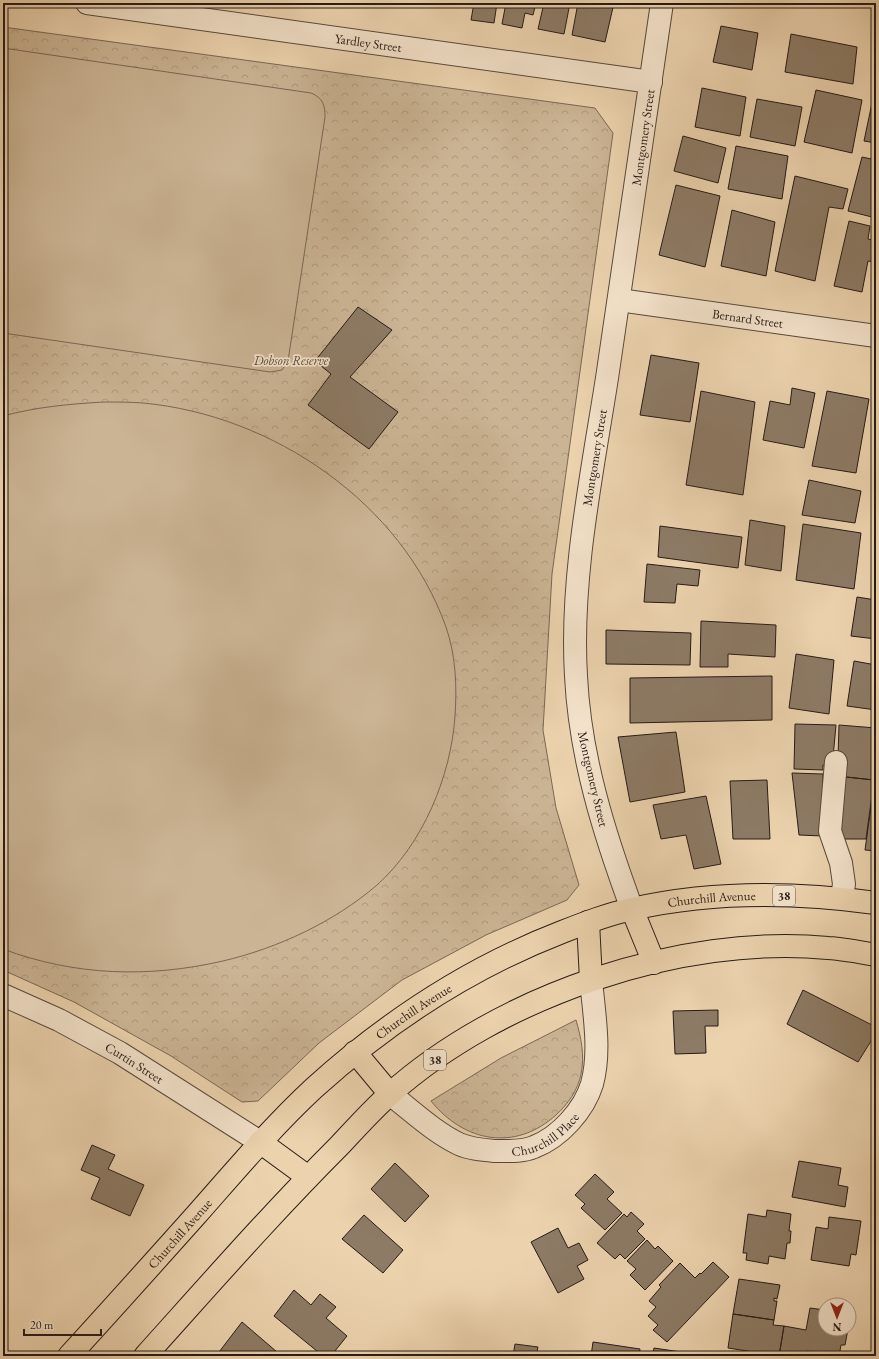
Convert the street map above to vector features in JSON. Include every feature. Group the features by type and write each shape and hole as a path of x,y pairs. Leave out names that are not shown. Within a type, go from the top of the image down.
{"main road":[{"name":"Churchill Avenue","path":"69,1356 260,1142 313,1089 355,1052 408,1013 457,981 537,942 588,922 632,909 692,900 741,895 842,897 876,903"},
{"path":"632,909 654,963"},
{"path":"588,922 591,980"},
{"name":"38","path":"145,1356 308,1177 390,1094 438,1057 481,1029 534,1001 591,980 654,963 718,951 774,947 827,948 876,955"},
{"path":"355,1052 390,1094"},
{"path":"260,1142 308,1177"}],"street":[{"name":"Yardley Street","path":"87,3 651,82"},
{"name":"Montgomery Street","path":"632,909 613,857 593,791 582,735 576,676 578,592 586,512 619,300 662,3"},
{"name":"Bernard Street","path":"619,300 876,336"},
{"path":"836,762 830,831 841,863 844,884 842,897"},
{"name":"Churchill Place","path":"390,1094 443,1134 460,1144 476,1149 515,1152 534,1148 552,1138 570,1121 582,1105 592,1084 596,1048 591,980"},
{"name":"Curtin Street","path":"3,995 59,1020 120,1053 260,1142"}],"green space":[{"name":"Dobson Reserve","path":"3,27 595,108 613,133 552,574 543,730 556,808 579,885 567,900 486,935 402,980 319,1043 258,1101 242,1102 171,1056 74,1002 3,970"},
{"path":"3,48 311,93 321,100 324,105 325,117 288,361 282,370 270,372 3,333"},
{"path":"104,402 143,403 192,411 239,426 284,446 327,473 365,505 398,541 426,582 446,627 454,660 456,683 455,716 448,762 432,808 408,850 393,868 377,885 343,911 285,941 244,956 168,970 112,972 85,969 57,965 3,949 3,416 53,406"},
{"path":"576,1020 581,1040 582,1053 580,1080 565,1106 540,1127 524,1134 507,1138 490,1137 474,1133 459,1126 444,1115 431,1101 501,1058"}],"building":[{"path":"474,3 497,3 494,23 471,20"},
{"path":"506,3 536,3 533,15 525,13 522,28 502,24"},
{"path":"544,3 570,3 564,34 538,29"},
{"path":"578,3 614,3 605,42 572,35"},
{"path":"721,26 758,33 752,70 713,62"},
{"path":"791,34 857,47 853,84 785,72"},
{"path":"702,88 746,97 740,136 695,127"},
{"path":"816,90 862,100 852,153 804,142"},
{"path":"757,99 802,107 795,146 750,137"},
{"path":"872,103 876,104 876,143 864,141"},
{"path":"683,136 726,148 718,183 674,171"},
{"path":"736,146 788,156 782,199 728,189"},
{"path":"862,157 876,160 876,218 848,211"},
{"path":"795,176 848,189 843,209 829,207 815,281 775,271"},
{"path":"676,185 720,196 705,267 659,255"},
{"path":"732,210 775,222 766,276 721,266"},
{"path":"849,221 870,226 868,239 876,241 876,262 868,261 862,292 834,286"},
{"path":"358,307 392,330 350,377 398,412 369,449 308,405 331,374 315,361"},
{"path":"651,355 699,363 690,422 640,415"},
{"path":"792,388 815,393 804,448 763,440 770,401 790,405"},
{"path":"701,391 755,402 743,495 686,485"},
{"path":"827,391 869,399 856,473 812,466"},
{"path":"809,480 861,491 855,523 802,515"},
{"path":"750,520 785,526 781,571 745,565"},
{"path":"803,524 861,533 854,589 796,580"},
{"path":"660,526 742,537 738,568 658,557"},
{"path":"647,564 700,570 698,586 677,584 675,603 644,602"},
{"path":"857,597 876,600 876,639 851,636"},
{"path":"701,621 776,625 775,657 728,654 728,667 700,667"},
{"path":"606,630 691,633 690,665 606,664"},
{"path":"796,654 834,660 829,714 789,708"},
{"path":"854,661 876,665 876,710 847,706"},
{"path":"772,676 772,720 630,723 630,678"},
{"path":"795,724 836,725 833,758 827,765 823,765 823,770 794,769"},
{"path":"839,725 876,728 874,780 846,777 838,757"},
{"path":"676,732 685,792 630,802 618,737"},
{"path":"876,770 876,851 865,850"},
{"path":"792,773 823,774 823,836 799,835"},
{"path":"846,777 874,780 866,839 839,839"},
{"path":"767,780 770,839 733,839 730,781"},
{"path":"706,796 721,864 694,869 686,835 661,839 653,805"},
{"path":"803,990 876,1027 876,1033 858,1062 787,1024"},
{"path":"718,1010 718,1026 705,1026 706,1053 675,1054 673,1011"},
{"path":"92,1145 115,1155 108,1169 144,1185 130,1216 91,1199 100,1178 81,1170"},
{"path":"799,1161 841,1168 838,1185 848,1187 845,1207 792,1197"},
{"path":"395,1163 429,1196 405,1222 371,1189"},
{"path":"595,1174 614,1192 607,1199 622,1213 605,1230 581,1208 585,1204 575,1195"},
{"path":"767,1210 791,1214 789,1231 791,1231 790,1243 787,1243 785,1259 769,1256 768,1264 746,1260 747,1253 743,1253 748,1214 766,1217"},
{"path":"631,1212 644,1224 637,1231 645,1239 625,1259 620,1254 615,1259 597,1243 624,1214 627,1217"},
{"path":"364,1215 403,1250 383,1273 342,1239"},
{"path":"829,1217 861,1221 856,1255 851,1254 849,1266 811,1260 816,1227 828,1229"},
{"path":"558,1228 568,1248 579,1243 588,1260 577,1266 584,1279 558,1293 531,1242"},
{"path":"647,1240 655,1249 658,1246 673,1261 645,1290 630,1275 636,1269 627,1261"},
{"path":"713,1262 729,1277 667,1342 653,1330 658,1325 648,1316 656,1307 649,1301 661,1287 659,1285 680,1263 695,1278"},
{"path":"739,1279 780,1285 777,1299 774,1298 774,1301 777,1301 774,1320 733,1314"},
{"path":"294,1290 311,1305 320,1294 336,1307 326,1318 347,1336 331,1356 323,1356 274,1316"},
{"path":"810,1308 817,1309 817,1337 846,1337 845,1345 841,1345 839,1356 807,1351 806,1356 779,1356 784,1326 806,1330"},
{"path":"733,1314 774,1320 773,1325 784,1326 779,1356 728,1348"},
{"path":"242,1322 277,1352 273,1356 216,1356"},
{"path":"593,1342 640,1349 639,1356 591,1356"},
{"path":"515,1344 538,1347 536,1356 513,1356"},
{"path":"654,1348 708,1356 652,1356"}]}
